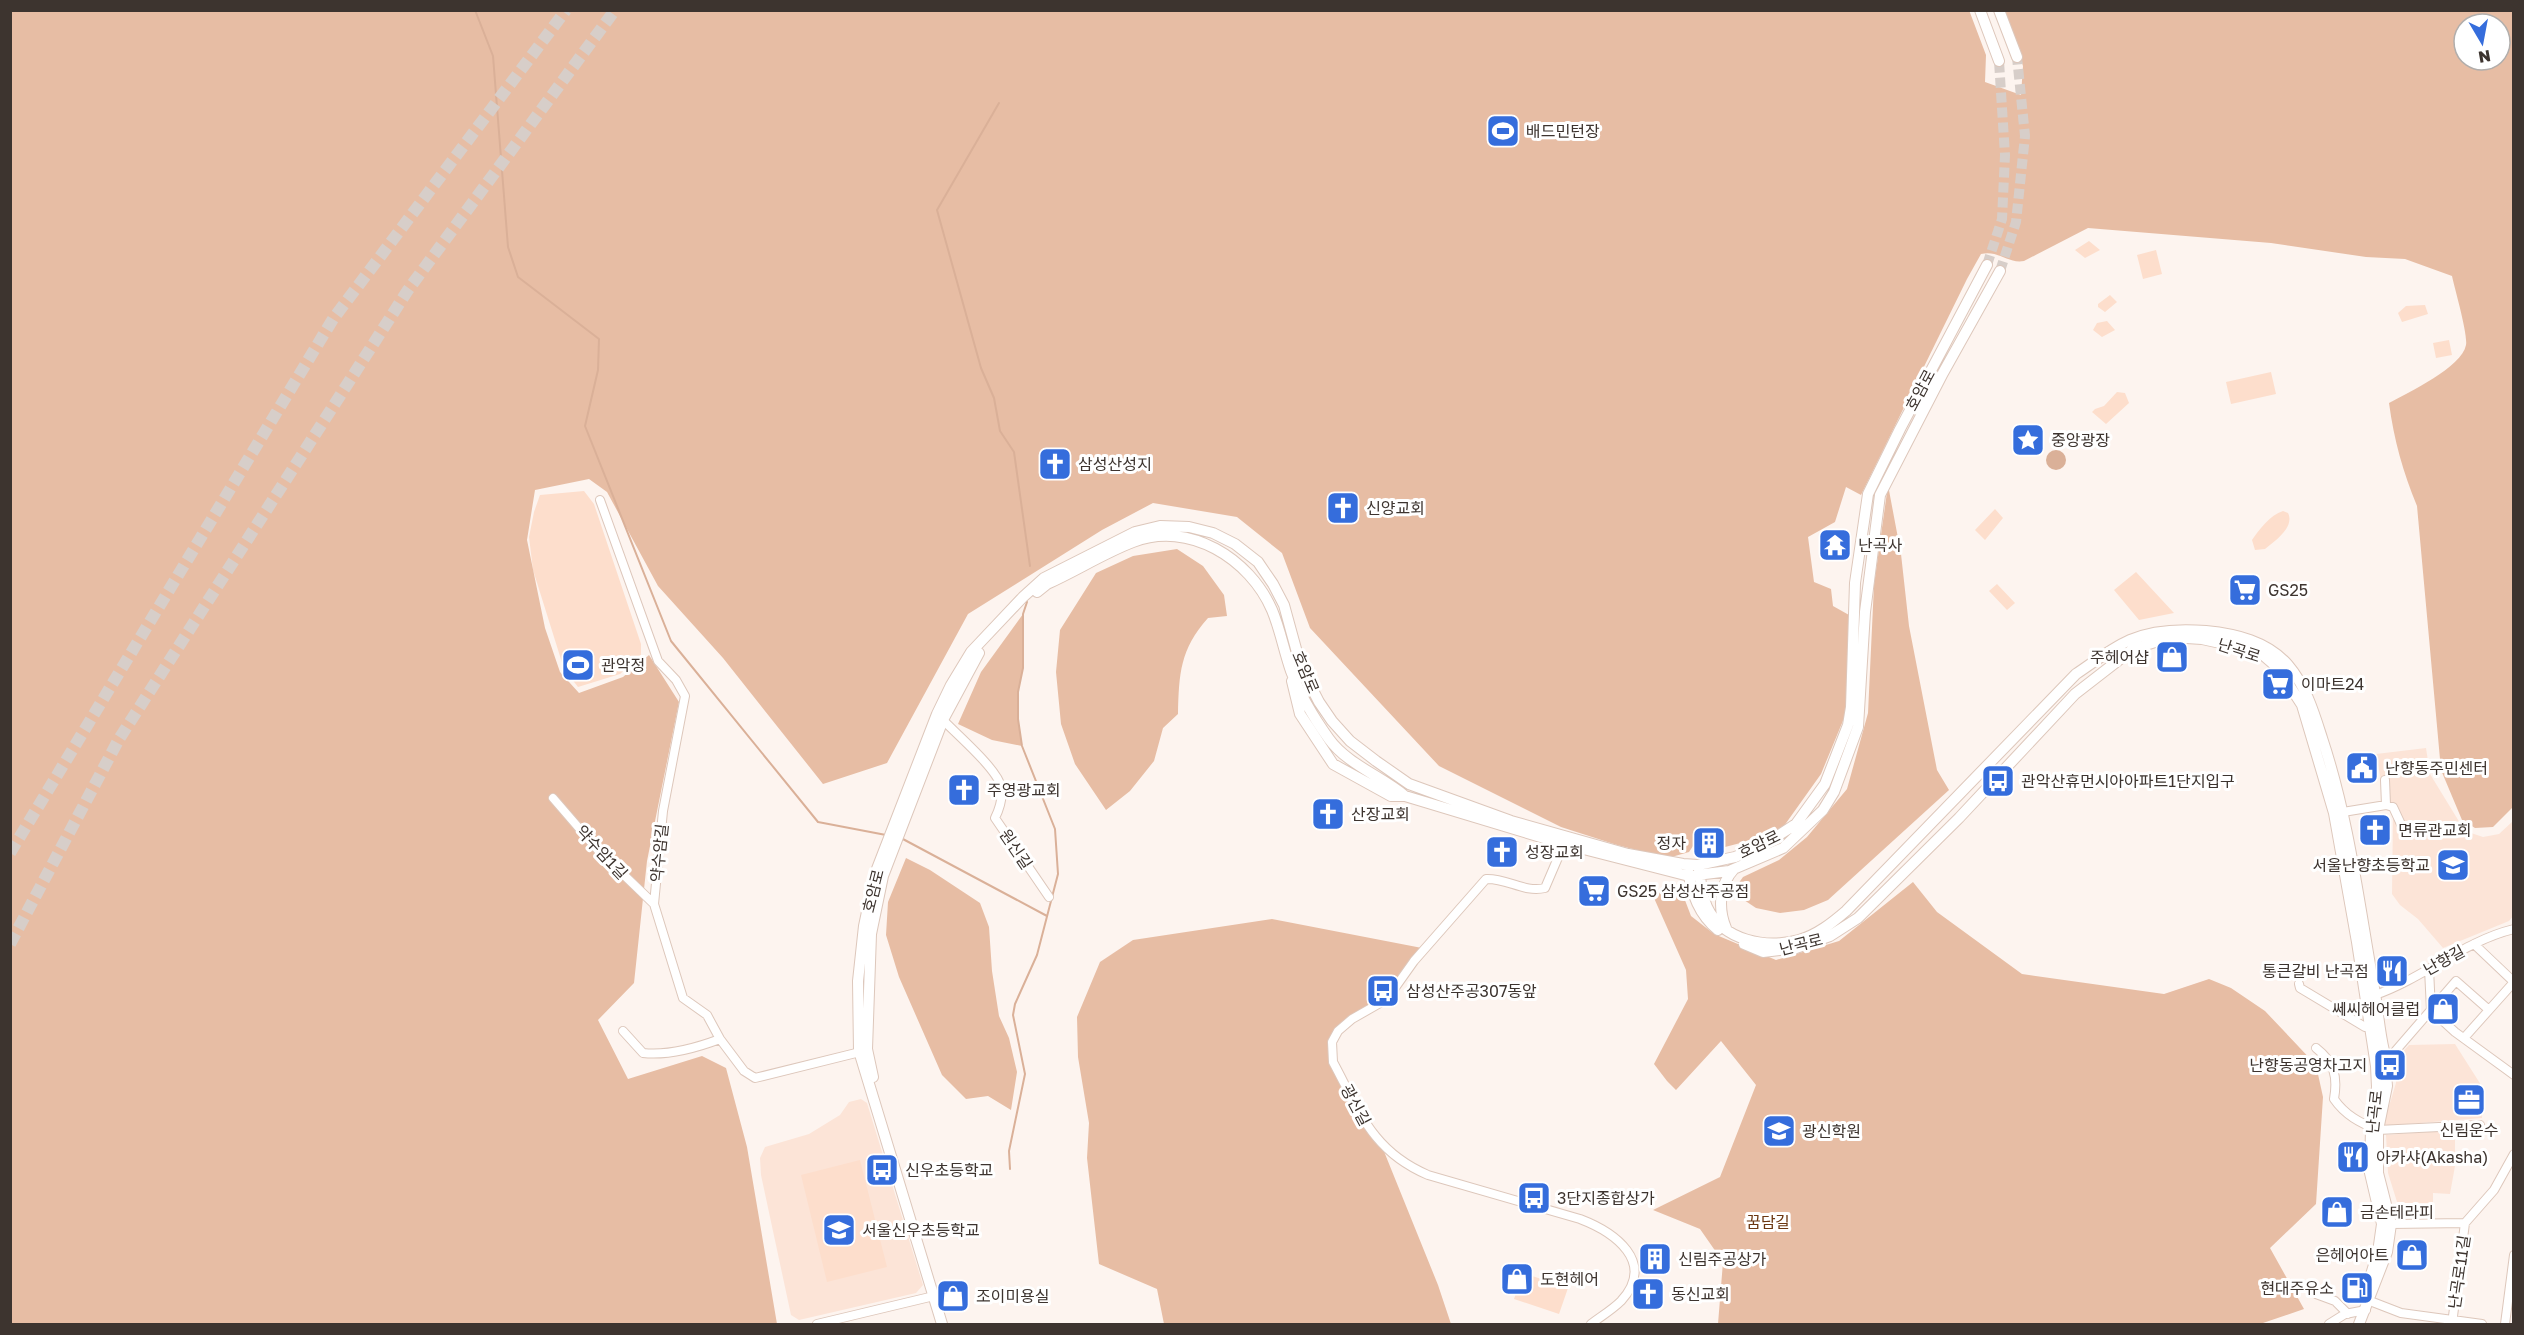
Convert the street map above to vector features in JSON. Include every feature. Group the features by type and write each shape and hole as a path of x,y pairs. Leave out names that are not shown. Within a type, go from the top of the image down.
{"main road":[{"path":"1980,10 1999,61"},
{"path":"1999,10 2017,57"},
{"name":"호암로","path":"942,1324 863,1051 858,981 864,926 875,874 951,685 971,652 1023,597 1044,578 1062,567 1134,532 1160,526 1189,527 1213,533 1235,544 1258,562 1273,584 1284,605 1301,668 1319,702 1350,741 1409,784 1565,841 1692,864 1735,857 1780,836 1796,824 1825,784 1848,725 1851,707 1855,583 1868,494 1987,264"},
{"path":"1292,672 1292,689 1300,714 1333,764 1391,796 1405,796 1694,876 1734,869 1783,848 1823,810 1834,792 1858,727 1865,612 1880,495 1942,373 2000,271"},
{"path":"949,1324 863,1051 871,934 883,876 940,717 976,657 1026,601 1047,585 1135,541 1162,536 1179,537 1212,546 1244,569 1271,609 1292,672 1311,712 1341,754 1389,783 1405,796"},
{"name":"난곡로","path":"1694,876 1707,908 1727,932 1750,940 1774,944 1798,940 1824,929 1859,899 1901,852 2076,674 2131,639 2154,632 2195,630 2250,639 2271,650 2299,679 2311,704 2343,812 2375,995 2377,1087 2370,1173 2382,1224 2378,1252 2361,1309 2359,1324"},
{"name":"난곡로","path":"1692,864 1700,909 1707,921 1726,936 1763,952 1796,948 1830,936 1858,918 1907,870 2075,694 2133,649 2171,637 2202,639 2263,655 2278,668 2302,705 2334,813 2374,1027 2385,1063 2386,1086 2374,1129 2378,1173 2391,1224 2387,1252 2353,1324"},
{"path":"1333,764 1350,741"},
{"path":"1727,932 1722,917 1721,898 1726,881 1734,869"}],"street":[{"name":"약수암길","path":"600,500 658,661 676,680 685,696 663,811 654,904 683,998 707,1015 720,1040 744,1071 755,1078 863,1051"},
{"name":"원신길","path":"940,717 995,774 1001,786 1001,805 995,818 1049,897"},
{"path":"2385,780 2386,805"},
{"name":"약수암1길","path":"553,798 597,849 654,904"},
{"path":"2343,812 2386,805 2393,807 2406,835"},
{"name":"광신길","path":"1565,841 1545,888 1532,891 1497,879 1486,879 1414,961 1387,999 1352,1019 1338,1031 1332,1042 1331,1052 1333,1062 1373,1136 1410,1167 1428,1175 1600,1226 1622,1244 1632,1255 1634,1278 1621,1300 1591,1324"},
{"name":"난향길","path":"2375,995 2394,988 2491,934 2514,929"},
{"path":"2464,1038 2514,982 2474,944"},
{"path":"2429,969 2431,1010 2514,1075"},
{"path":"2385,1063 2456,981 2489,1010"},
{"path":"2299,984 2300,988 2374,1027"},
{"path":"623,1031 643,1053 656,1055 720,1040"},
{"path":"2316,1048 2332,1064 2336,1088 2334,1099 2337,1104 2352,1119 2374,1129"},
{"name":"난곡로","path":"2374,1129 2480,1125"},
{"path":"2391,1224 2465,1223 2494,1190 2514,1154"},
{"name":"난곡로11길","path":"2452,1323 2465,1223"},
{"path":"2505,1324 2514,1255"},
{"name":"난곡로11길","path":"2316,1294 2361,1309 2401,1313 2452,1323 2482,1324"},
{"path":"817,1324 934,1296"},
{"path":"2329,1324 2361,1309"}],"shaded area":[{"path":"2089,241 2100,250 2085,258 2075,250"},
{"path":"2156,250 2162,274 2143,279 2137,255"},
{"path":"2110,295 2117,302 2105,312 2098,307 2098,304"},
{"path":"2425,305 2428,314 2402,322 2398,313 2406,306"},
{"path":"2107,321 2115,330 2102,337 2093,330 2097,323"},
{"path":"2449,340 2452,355 2436,358 2433,343"},
{"path":"2271,372 2276,394 2231,404 2226,382"},
{"path":"2117,392 2125,393 2129,403 2106,424 2092,412 2104,406"},
{"name":"중앙광장","path":"2056,450 2063,453 2066,460 2063,467 2056,470 2049,467 2046,460 2049,453"},
{"path":"584,491 594,504 641,644 641,655 620,674 578,687 564,669 533,570 529,537 540,495"},
{"path":"1995,509 2003,518 1985,540 1975,530"},
{"path":"2283,511 2288,513 2289,523 2279,538 2265,549 2255,550 2252,540 2261,527"},
{"path":"2136,572 2174,613 2139,620 2114,590"},
{"path":"1997,584 2015,603 2007,610 1989,591"},
{"name":"서울난향초등학교","path":"2426,748 2430,774 2463,828 2483,837 2499,834 2513,821 2514,915 2509,921 2443,948 2392,894 2393,813 2383,791 2376,754"},
{"path":"2455,1044 2481,1085 2482,1118 2383,1126 2396,1083 2395,1060 2409,1045"},
{"name":"서울신우초등학교","path":"861,1099 867,1103 923,1285 916,1293 799,1320 791,1315 761,1175 760,1158 765,1147 809,1134 840,1115 849,1102"},
{"path":"2455,1130 2455,1166 2450,1194 2433,1193 2433,1217 2402,1218 2388,1173 2386,1135"},
{"path":"860,1160 887,1267 827,1282 801,1175"},
{"path":"1523,1273 1568,1288 1559,1314 1514,1299"}],"green space":[{"path":"1969,10 1986,55 1985,82 2021,95 2023,66 2005,11 2513,11 2513,807 2493,827 2475,828 2462,820 2441,770 2417,506 2400,456 2389,403 2421,386 2455,362 2466,345 2466,339 2452,276 2405,259 2366,257 2271,243 2088,228 2024,261 2013,261 1987,253 1981,254 1861,495 1846,487 1835,522 1808,537 1814,582 1831,589 1833,606 1849,615 1847,711 1821,774 1779,833 1725,847 1716,836 1701,834 1689,852 1668,858 1561,827 1439,766 1310,628 1282,553 1237,517 1153,503 1102,530 968,614 887,763 823,784 723,658 658,586 607,492 589,479 535,490 527,540 545,628 560,672 579,693 623,677 649,655 679,702 647,861 634,983 598,1020 628,1079 702,1056 726,1068 747,1147 777,1324 11,1324 10,11"},
{"path":"1888,485 1901,554 1909,626 1937,770 1949,790 1828,900 1804,910 1780,913 1756,908 1744,900 1739,893 1738,884 1743,877 1779,860 1807,837 1847,789 1868,713 1874,585"},
{"path":"1177,549 1203,566 1224,595 1227,616 1208,618 1192,640 1183,663 1178,714 1163,728 1154,761 1130,791 1106,810 1075,764 1061,724 1056,672 1060,630 1096,573 1133,556"},
{"path":"1023,614 1023,668 1018,692 1018,719 1022,746 992,740 958,724 981,672"},
{"path":"906,858 930,870 980,903 989,927 992,971 999,1016 1009,1038 1017,1072 1011,1110 988,1096 966,1099 942,1075 899,977 886,935 888,902"},
{"name":"꿈담길","path":"1913,882 1937,912 2022,974 2164,994 2209,979 2231,988 2265,1011 2316,1065 2323,1097 2316,1204 2270,1248 2304,1309 2260,1324 1718,1324 1723,1262 1700,1229 1653,1210 1720,1177 1756,1085 1721,1041 1676,1090 1654,1064 1688,999 1686,970 1650,889 1666,895 1683,895 1691,916 1714,934 1776,960 1839,941"},
{"path":"1272,919 1422,948 1387,999 1338,1031 1333,1062 1381,1144 1438,1285 1451,1324 1164,1324 1157,1289 1099,1264 1087,1158 1089,1123 1078,1057 1077,1017 1100,962 1133,940"}],"waterway":[{"path":"475,10 493,56 508,247 518,277 599,339 598,370 585,426 671,641 818,822 886,835"},
{"path":"999,103 937,210 981,368 994,398 1000,431 1014,452 1030,566"},
{"path":"1010,1169 1009,1151 1025,1074 1013,1015 1015,1004 1037,955 1058,874 1055,829 1022,746 1018,719 1018,692 1023,668 1023,614 1027,602"},
{"path":"901,838 1047,916"}],"tunnel":[{"path":"10,853 333,319 566,10"},
{"path":"10,944 119,739 408,290 615,10"},
{"path":"2000,271 2016,222 2025,136 2017,57"},
{"path":"1987,265 2002,219 2005,155 1999,61"}],"place":[{"name":"배드민턴장","path":"1503,131"},
{"name":"중앙광장","path":"2028,440"},
{"name":"삼성산성지","path":"1055,464"},
{"name":"신양교회","path":"1343,508"},
{"name":"난곡사","path":"1835,545"},
{"name":"GS25","path":"2245,590"},
{"name":"주헤어샵","path":"2172,657"},
{"name":"관악정","path":"578,665"},
{"name":"이마트24","path":"2278,684"},
{"name":"난향동주민센터","path":"2362,768"},
{"name":"관악산휴먼시아아파트1단지입구","path":"1998,781"},
{"name":"주영광교회","path":"964,790"},
{"name":"산장교회","path":"1328,814"},
{"name":"면류관교회","path":"2375,830"},
{"name":"정자","path":"1709,843"},
{"name":"성장교회","path":"1502,852"},
{"name":"서울난향초등학교","path":"2453,865"},
{"name":"GS25 삼성산주공점","path":"1594,891"},
{"name":"통큰갈비 난곡점","path":"2392,971"},
{"name":"삼성산주공307동앞","path":"1383,991"},
{"name":"쎄씨헤어클럽","path":"2443,1009"},
{"name":"난향동공영차고지","path":"2390,1065"},
{"name":"신림운수","path":"2469,1100"},
{"name":"광신학원","path":"1779,1131"},
{"name":"아카샤(Akasha)","path":"2353,1157"},
{"name":"신우초등학교","path":"882,1170"},
{"name":"3단지종합상가","path":"1534,1198"},
{"name":"금손테라피","path":"2337,1212"},
{"name":"서울신우초등학교","path":"839,1230"},
{"name":"은헤어아트","path":"2412,1255"},
{"name":"신림주공상가","path":"1655,1259"},
{"name":"도현헤어","path":"1517,1279"},
{"name":"현대주유소","path":"2357,1288"},
{"name":"동신교회","path":"1648,1294"},
{"name":"조이미용실","path":"953,1296"}]}
